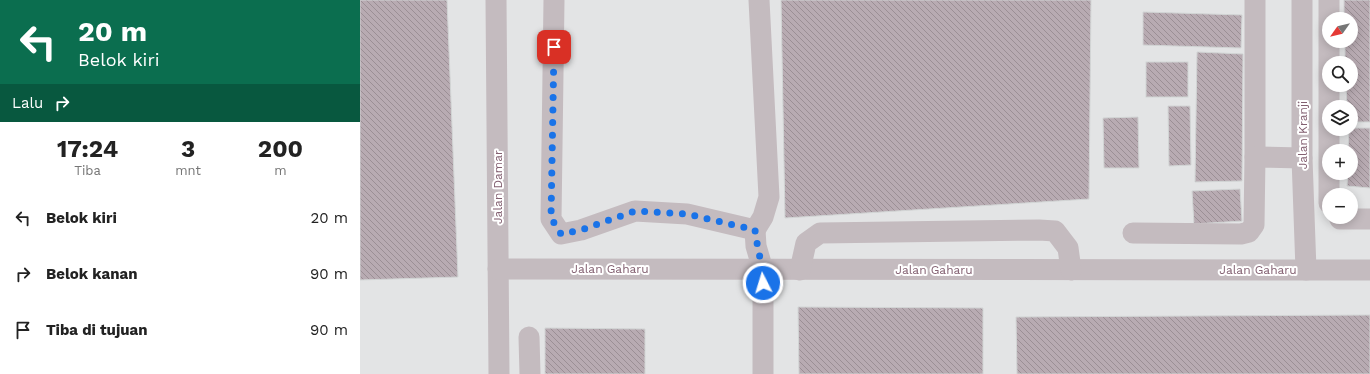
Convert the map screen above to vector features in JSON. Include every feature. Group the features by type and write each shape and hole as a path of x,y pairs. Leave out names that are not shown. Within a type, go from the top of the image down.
{"street":[{"name":"Jalan Damar","path":"496,0 499,374"},
{"path":"554,0 551,218 561,234 581,230 635,211 687,214 755,230"},
{"path":"759,0 768,197 763,217 755,230 756,246 763,270 763,374"},
{"path":"1133,233 1240,234 1249,232 1254,225 1255,0"},
{"name":"Jalan Kranji","path":"1302,0 1302,158 1306,270"},
{"path":"1329,0 1329,188"},
{"path":"1255,157 1302,158"},
{"path":"1358,220 1370,220"},
{"path":"800,270 806,244 820,233 1040,230 1055,231 1068,248 1071,270"},
{"name":"Jalan Gaharu","path":"498,269 1370,270"},
{"path":"529,337 530,374"}],"shaded area":[{"path":"360,0 1370,0 1370,374 360,374"}],"building":[{"path":"360,0 447,0 458,277 360,280"},
{"path":"781,0 1091,0 1089,199 785,218"},
{"path":"1344,0 1370,0 1370,122 1358,122 1358,100 1347,100 1346,92 1358,92 1358,56 1345,56 1345,48 1358,48 1358,12 1344,12"},
{"path":"1143,12 1242,15 1241,48 1143,45"},
{"path":"1197,52 1243,54 1242,181 1195,182"},
{"path":"1146,62 1188,62 1188,97 1146,97"},
{"path":"1168,106 1190,106 1191,165 1169,166"},
{"path":"1138,117 1139,168 1104,168 1103,118"},
{"path":"1358,128 1370,128 1370,188 1347,186 1347,180 1358,180 1358,144 1348,144 1349,136 1358,136"},
{"path":"1240,189 1242,221 1194,224 1192,191"},
{"path":"798,307 983,308 983,374 799,374"},
{"path":"1370,315 1370,374 1017,374 1016,317"},
{"path":"545,328 645,329 645,374 545,374"}],"route":[{"path":"554,47 551,218 561,234 581,230 635,211 687,214 755,230 756,246 763,270 763,283"}]}
